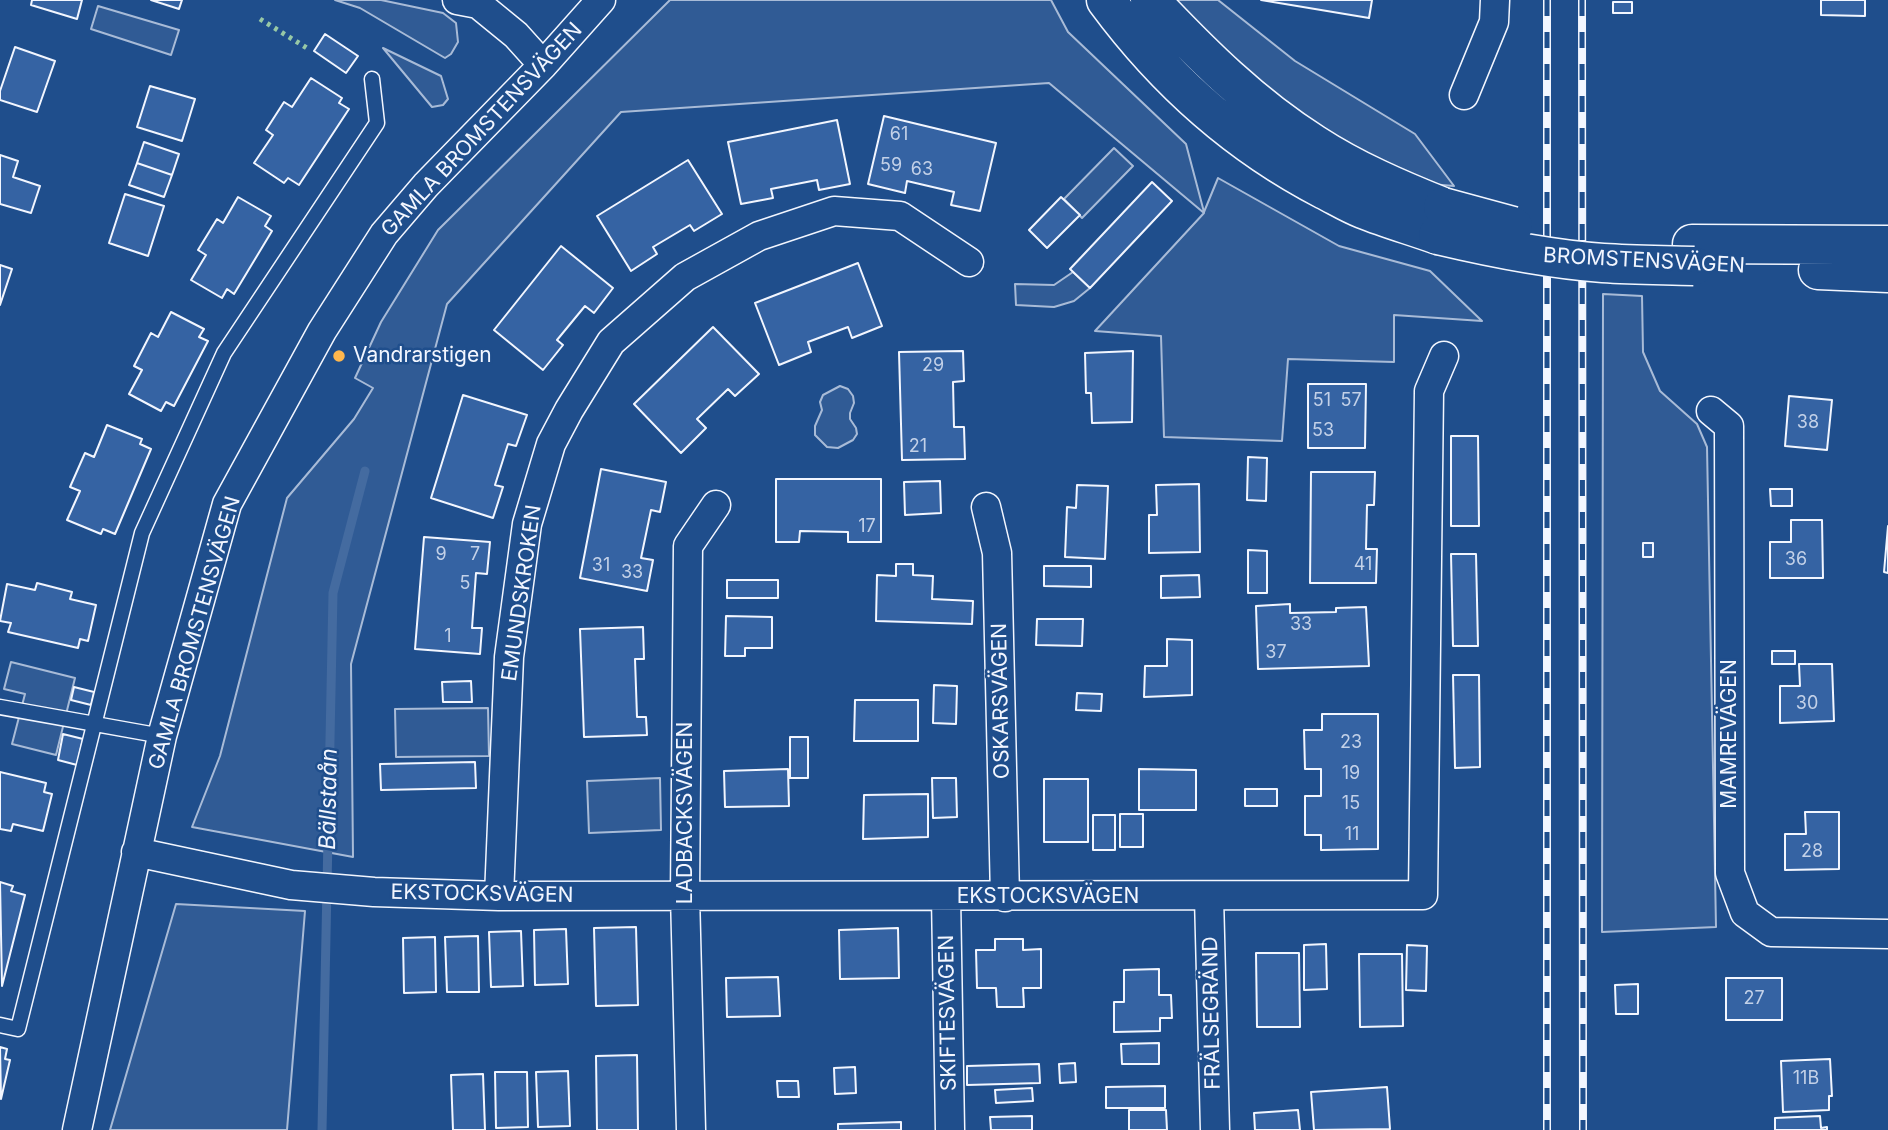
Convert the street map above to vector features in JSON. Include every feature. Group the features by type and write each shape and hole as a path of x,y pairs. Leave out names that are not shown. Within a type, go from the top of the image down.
{"street":[{"name":"GAMLA BROMSTENSVÄGEN","path":"77,1130 162,736 227,504 322,331 384,234 426,185 543,65 601,0"},
{"name":"BROMSTENSVÄGEN","path":"1106,0 1137,42 1179,86 1239,138 1298,176 1361,208 1441,221 1506,225 1693,255 1888,273"},
{"name":"BROMSTENSVÄGEN","path":"1150,0 1199,52 1265,109 1314,144 1385,184 1441,221"},
{"path":"1464,95 1494,22 1495,0"},
{"path":"471,1 516,35 543,65"},
{"name":"EMUNDSKROKEN","path":"499,896 509,657 527,524 551,444 611,342 685,276 759,236 834,211 901,216 970,262"},
{"name":"BROMSTENSVÄGEN","path":"1693,255 1888,245"},
{"name":"EKSTOCKSVÄGEN","path":"136,852 291,885 373,892 499,896 1423,895 1429,391 1444,356"},
{"name":"MAMREVÄGEN","path":"1711,411 1729,426 1730,873 1745,913 1771,932 1888,934"},
{"name":"LADBACKSVÄGEN","path":"691,1130 685,895 688,546 716,505"},
{"name":"OSKARSVÄGEN","path":"986,507 997,553 1006,897"},
{"name":"SKIFTESVÄGEN","path":"946,896 950,1130"},
{"name":"FRÄLSEGRÄND","path":"1209,897 1214,1130"}],"lane":[{"path":"0,1025 18,1029 142,533 224,353 377,123 372,79"},
{"path":"0,707 162,736"}],"shaded area":[{"path":"335,0 381,0 443,13 456,23 458,42 451,54 445,58 360,8"},
{"path":"670,0 1051,0 1068,32 1186,144 1204,212 1218,178 1339,246 1430,271 1482,321 1394,315 1394,362 1288,359 1282,441 1164,437 1161,336 1095,331 1204,213 1049,83 621,112 447,304 351,664 353,857 192,827 220,756 287,498 354,419 373,388 355,378 381,322 438,230"},
{"path":"1173,0 1218,0 1295,61 1415,134 1454,186 1419,183 1309,125 1239,68"},
{"path":"98,6 179,30 171,55 91,29"},
{"path":"383,48 441,76 448,99 443,105 432,107"},
{"path":"1114,148 1133,166 1082,218 1064,199"},
{"path":"1073,272 1090,288 1074,301 1054,307 1016,305 1015,284 1054,285"},
{"path":"1603,294 1642,296 1643,352 1660,391 1697,424 1707,447 1716,927 1602,932"},
{"path":"840,386 848,389 853,396 850,419 857,434 853,440 838,448 827,447 815,435 815,426 822,410 820,402 823,395"},
{"path":"11,662 75,678 56,755 12,744 25,694 4,689"},
{"path":"488,708 489,756 396,757 395,709"},
{"path":"660,778 661,830 589,833 587,781"},
{"path":"176,904 305,911 287,1130 110,1130"}],"building":[{"path":"32,0 82,0 77,19 31,5"},
{"path":"151,0 182,0 179,9"},
{"path":"1261,0 1372,0 1369,18"},
{"path":"1821,0 1865,0 1865,16 1821,15"},
{"path":"1613,2 1632,2 1632,13 1613,13"},
{"path":"325,34 358,56 346,73 314,51"},
{"path":"15,47 55,61 37,112 0,100 0,91"},
{"path":"311,78 342,98 339,103 349,109 299,185 288,178 284,183 254,163 273,135 266,130 284,102 292,107"},
{"path":"150,86 195,99 182,141 137,127"},
{"path":"884,116 996,143 980,211 951,205 954,192 907,181 905,193 868,184"},
{"path":"837,120 850,184 819,190 817,180 771,189 773,198 741,204 728,142"},
{"path":"144,142 179,154 172,175 137,163"},
{"path":"0,155 18,161 13,177 40,186 31,213 0,204"},
{"path":"688,160 722,214 694,231 690,225 653,247 657,254 631,271 597,216"},
{"path":"137,163 172,175 164,197 129,185"},
{"path":"1152,182 1172,201 1090,288 1070,269"},
{"path":"125,194 164,206 148,256 109,243"},
{"path":"238,197 271,216 265,226 272,231 234,294 227,289 222,298 191,280 206,255 198,250 217,219 223,223"},
{"path":"1061,197 1080,215 1047,248 1029,230"},
{"path":"561,246 613,288 594,313 585,306 557,340 563,345 543,370 494,330"},
{"path":"858,263 882,326 852,338 848,327 808,342 811,352 779,365 755,303"},
{"path":"0,265 12,269 0,305"},
{"path":"171,312 204,329 199,337 208,341 174,406 166,402 161,411 129,394 142,370 134,366 151,333 158,337"},
{"path":"713,327 759,374 735,396 728,389 697,419 706,428 681,453 634,404"},
{"path":"963,351 964,381 953,382 954,427 964,427 965,459 902,460 899,352"},
{"path":"1133,351 1132,422 1092,423 1091,393 1086,393 1085,353"},
{"path":"1308,384 1366,384 1365,448 1308,448"},
{"path":"463,395 527,415 516,446 508,444 495,485 503,487 493,518 431,498"},
{"path":"1789,396 1832,400 1827,450 1785,446"},
{"path":"107,425 142,439 140,444 151,449 115,534 103,529 101,534 67,520 80,491 70,487 85,453 94,457"},
{"path":"1451,436 1478,436 1479,526 1451,526"},
{"path":"1248,457 1267,458 1266,501 1247,500"},
{"path":"601,469 666,482 660,512 651,510 641,558 653,560 647,591 580,578"},
{"path":"1311,472 1375,472 1374,505 1367,505 1366,549 1377,549 1376,583 1310,583"},
{"path":"776,479 881,479 881,542 848,542 848,532 800,531 799,542 776,542"},
{"path":"940,481 941,513 905,515 904,482"},
{"path":"1199,484 1200,552 1149,553 1149,515 1157,515 1156,485"},
{"path":"1077,485 1108,486 1105,559 1065,557 1067,507 1076,508"},
{"path":"1770,489 1792,489 1792,506 1771,506"},
{"path":"1791,520 1822,520 1823,578 1770,578 1770,542 1791,542"},
{"path":"1888,526 1888,573 1884,572"},
{"path":"424,537 490,542 487,574 476,573 472,628 482,628 480,654 415,649"},
{"path":"1643,543 1653,543 1653,557 1643,557"},
{"path":"1248,550 1267,551 1267,593 1248,593"},
{"path":"1451,554 1476,554 1478,646 1453,646"},
{"path":"896,564 913,564 913,575 933,576 932,599 973,601 972,624 876,621 877,575 896,576"},
{"path":"1044,566 1091,566 1091,587 1044,586"},
{"path":"1199,575 1200,597 1161,598 1161,576"},
{"path":"727,580 778,580 778,598 727,598"},
{"path":"37,583 72,592 70,599 96,605 88,641 80,639 78,648 8,632 11,623 0,621 7,584 35,590"},
{"path":"1290,604 1290,613 1336,612 1336,608 1366,607 1369,666 1258,669 1256,606"},
{"path":"726,616 772,617 772,648 745,648 745,656 725,656"},
{"path":"1037,619 1083,619 1082,646 1036,645"},
{"path":"643,627 644,659 635,659 637,717 646,717 647,735 584,737 580,629"},
{"path":"1167,639 1192,640 1192,695 1144,697 1145,666 1167,666"},
{"path":"1772,651 1795,651 1795,664 1772,664"},
{"path":"1799,664 1832,664 1834,721 1780,723 1780,686 1800,686"},
{"path":"1453,675 1479,675 1480,767 1455,768"},
{"path":"471,681 472,702 443,702 442,682"},
{"path":"934,685 957,686 956,724 933,723"},
{"path":"74,687 94,692 91,705 71,700"},
{"path":"1077,693 1102,694 1101,711 1076,710"},
{"path":"855,700 918,700 918,741 854,741"},
{"path":"1322,714 1378,714 1378,849 1321,850 1321,835 1305,835 1305,796 1321,796 1321,769 1305,769 1304,730 1322,730"},
{"path":"63,734 83,739 77,765 58,760"},
{"path":"790,737 808,737 808,778 790,778"},
{"path":"475,762 476,788 381,790 380,764"},
{"path":"788,769 789,806 725,807 724,771"},
{"path":"1139,769 1196,770 1196,810 1139,810"},
{"path":"0,772 46,783 44,792 52,794 43,831 13,824 11,831 0,829"},
{"path":"932,778 956,778 957,817 933,818"},
{"path":"1044,779 1088,779 1088,842 1044,842"},
{"path":"1245,789 1277,789 1277,806 1245,806"},
{"path":"928,794 928,837 863,839 864,795"},
{"path":"1805,812 1839,812 1839,869 1785,870 1785,834 1806,834"},
{"path":"1120,814 1143,814 1143,847 1120,847"},
{"path":"1093,815 1115,815 1115,850 1093,850"},
{"path":"0,882 13,886 11,891 25,895 2,986"},
{"path":"636,927 638,1005 596,1006 594,928"},
{"path":"898,928 899,978 840,979 839,930"},
{"path":"566,929 568,984 535,985 534,930"},
{"path":"521,931 523,986 491,987 489,932"},
{"path":"478,936 479,992 447,992 445,937"},
{"path":"435,937 436,992 404,993 403,938"},
{"path":"995,939 1023,939 1023,950 1041,949 1041,988 1023,988 1024,1007 997,1007 996,988 977,988 976,950 995,950"},
{"path":"1326,944 1327,989 1304,990 1304,945"},
{"path":"1407,945 1427,946 1426,991 1406,990"},
{"path":"1256,953 1299,953 1300,1027 1257,1027"},
{"path":"1359,954 1402,954 1403,1026 1360,1027"},
{"path":"1159,969 1159,995 1171,995 1172,1018 1160,1018 1160,1031 1114,1032 1114,1002 1124,1002 1124,970"},
{"path":"778,977 780,1016 727,1017 726,978"},
{"path":"1726,978 1782,978 1782,1020 1726,1020"},
{"path":"1638,984 1638,1014 1616,1014 1615,985"},
{"path":"1159,1043 1159,1064 1122,1064 1121,1044"},
{"path":"0,1047 7,1049 5,1059 10,1060 1,1099"},
{"path":"637,1055 638,1130 597,1130 596,1056"},
{"path":"1830,1059 1832,1096 1829,1096 1829,1110 1783,1112 1781,1061"},
{"path":"1075,1063 1076,1082 1060,1083 1059,1064"},
{"path":"1039,1064 1040,1083 967,1085 967,1066"},
{"path":"855,1067 856,1093 835,1094 834,1068"},
{"path":"568,1071 570,1126 538,1127 536,1072"},
{"path":"495,1072 527,1072 528,1127 496,1128"},
{"path":"483,1074 485,1130 453,1130 451,1075"},
{"path":"777,1081 798,1081 799,1097 778,1097"},
{"path":"1165,1086 1165,1108 1106,1108 1106,1087"},
{"path":"1387,1087 1390,1129 1314,1130 1311,1092"},
{"path":"1032,1088 1033,1101 996,1103 995,1090"},
{"path":"1129,1110 1166,1110 1167,1130 1129,1130"},
{"path":"1298,1110 1300,1130 1255,1130 1254,1113"},
{"path":"1032,1116 1032,1130 991,1130 990,1117"},
{"path":"1820,1116 1821,1128 1827,1127 1827,1130 1775,1130 1775,1118"},
{"path":"901,1122 901,1130 838,1130 838,1124"}],"waterway":[{"name":"Bällstaån","path":"322,1130 333,593 365,471"}],"railway":[{"path":"1547,0 1547,1130"},
{"path":"1582,0 1583,1130"}],"hedge":[{"path":"260,19 310,50"}],"place":[{"name":"Vandrarstigen","path":"339,356"}]}
